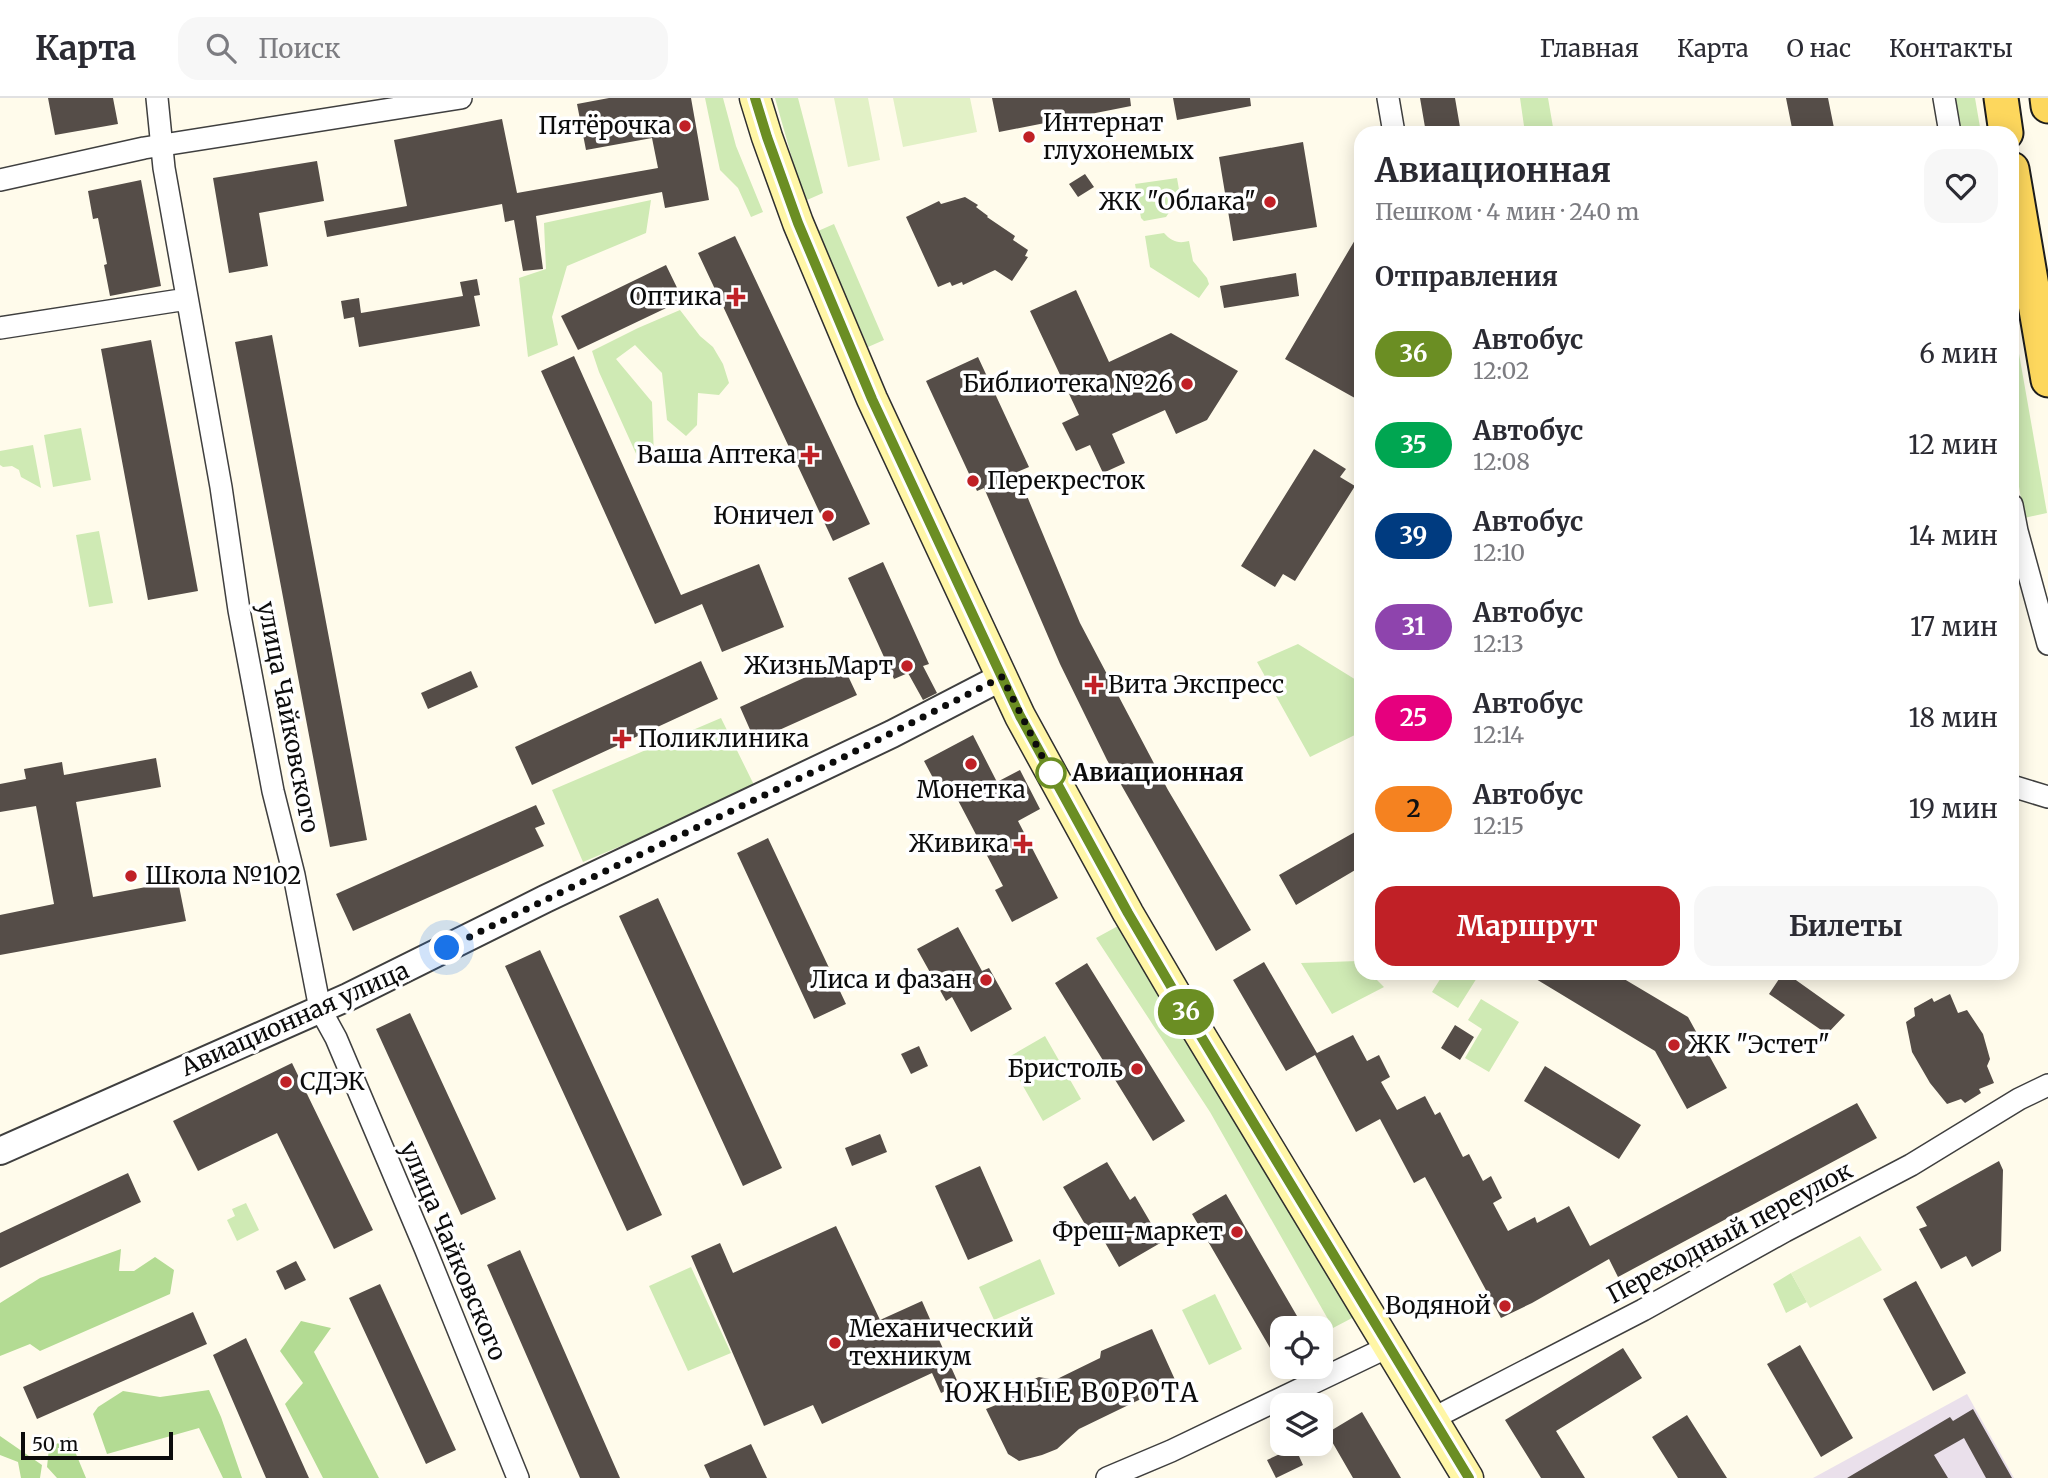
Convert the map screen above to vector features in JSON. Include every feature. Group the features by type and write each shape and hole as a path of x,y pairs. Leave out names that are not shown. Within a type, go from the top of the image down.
{"main road":[{"path":"755,98 798,223 868,389 1002,677 1053,778 1128,913 1468,1478"},
{"path":"2000,98 2005,126"},
{"path":"2047,98 2048,106"},
{"path":"2019,210 2048,380"}],"street":[{"name":"улица Чайковского","path":"157,98 164,168 221,487 239,610 270,778 294,875 320,1009 336,1038 425,1248 518,1478"},
{"path":"0,180 144,148 461,98"},
{"path":"1388,98 1393,126"},
{"path":"1944,98 1949,126"},
{"path":"0,328 187,299"},
{"path":"2019,538 2048,644"},
{"name":"Авиационная улица","path":"0,1151 348,997 855,752 1002,677"},
{"path":"2019,788 2048,797"},
{"name":"Переходный переулок","path":"1432,1419 1643,1310 1911,1165 2019,1099 2048,1086"},
{"path":"1107,1478 1193,1441 1388,1346"}],"shaded area":[{"path":"1967,1394 2014,1478 1813,1478"}],"green space":[{"path":"705,98 723,98 736,146 763,212 751,217 738,188 720,170"},
{"path":"775,98 798,98 823,193 807,200 797,176"},
{"path":"834,98 868,98 880,160 848,167"},
{"path":"893,98 970,98 977,132 903,147"},
{"path":"1520,98 1548,98 1553,126 1524,126"},
{"path":"1950,98 1975,98 1980,126 1955,126"},
{"path":"1177,178 1182,207 1170,211 1166,217 1144,221 1141,218 1135,184"},
{"path":"651,200 646,233 567,266 552,317 558,345 528,357 519,278 546,269 544,223"},
{"path":"834,224 884,340 868,347 818,231"},
{"path":"1164,233 1175,241 1189,241 1193,261 1209,284 1199,298 1150,267 1145,236"},
{"path":"680,310 700,336 713,347 723,364 729,383 719,395 698,393 697,425 686,436 667,420 662,373 635,345 616,359 652,402 654,457 638,458 592,351"},
{"path":"2019,354 2047,513 2024,518 2019,487"},
{"path":"81,428 91,480 53,487 44,435"},
{"path":"33,445 41,488 21,477 19,470 12,466 0,465 0,451"},
{"path":"99,531 113,603 89,607 76,535"},
{"path":"1298,644 1354,679 1354,735 1310,757 1257,662"},
{"path":"721,718 756,789 583,862 552,790"},
{"path":"1118,926 1354,1317 1333,1328 1333,1316 1326,1316 1210,1112 1096,938"},
{"path":"1354,961 1354,980 1377,980 1384,987 1332,1014 1301,963"},
{"path":"1440,980 1476,980 1458,1008 1432,992"},
{"path":"1481,999 1519,1022 1489,1072 1465,1058 1482,1029 1468,1020"},
{"path":"1045,1036 1081,1099 1043,1121 1007,1058"},
{"path":"246,1203 259,1230 237,1241 227,1220 235,1216 232,1209"},
{"path":"1860,1236 1882,1270 1810,1308 1791,1273"},
{"path":"121,1249 119,1271 134,1271 155,1257 174,1270 170,1294 40,1351 30,1344 0,1356 0,1303 40,1278"},
{"path":"1040,1259 1055,1294 994,1320 979,1287"},
{"path":"691,1267 731,1353 688,1371 649,1286"},
{"path":"1791,1273 1807,1302 1786,1313 1773,1284"},
{"path":"1215,1294 1242,1349 1209,1365 1182,1310"},
{"path":"301,1321 331,1328 314,1352 379,1478 323,1478 285,1404 303,1383 280,1351"},
{"path":"209,1390 242,1478 223,1478 199,1428 107,1454 93,1414 98,1407 123,1391 160,1397"},
{"path":"0,1436 42,1465 40,1478 21,1478 18,1462 0,1455"},
{"path":"69,1437 86,1478 57,1478 47,1467 49,1448"}],"building":[{"path":"48,98 113,98 118,124 55,135"},
{"path":"609,98 691,98 709,200 665,208 662,192 536,216 543,269 523,271 514,220 505,222 502,204 327,237 324,221 407,206 394,140 502,119 517,193 658,168 652,138 586,150 577,104"},
{"path":"992,98 1130,98 1131,106 999,132"},
{"path":"1173,98 1250,98 1251,106 1177,120"},
{"path":"1420,98 1455,98 1460,126 1425,126"},
{"path":"1786,98 1828,98 1834,126 1792,126"},
{"name":"ЖК \"Облака\"","path":"1303,142 1317,227 1233,241 1219,157"},
{"path":"317,161 324,201 259,213 268,266 229,273 213,178"},
{"path":"1085,174 1094,187 1078,197 1069,184"},
{"path":"141,180 161,286 110,296 98,218 93,219 88,191"},
{"path":"965,197 978,205 976,207 987,217 1015,236 1013,240 1028,250 1025,256 1028,257 1012,281 995,270 963,285 962,282 952,286 950,282 938,287 906,217 939,201 941,204"},
{"path":"735,236 870,524 833,541 698,253"},
{"path":"1354,242 1354,398 1285,359"},
{"path":"666,265 683,300 578,350 561,316"},
{"path":"1296,273 1299,296 1224,308 1220,286"},
{"path":"477,279 480,295 474,296 480,326 359,347 354,317 344,319 341,301 359,298 361,313 463,296 460,282"},
{"path":"1076,290 1109,362 1171,333 1238,371 1207,420 1176,434 1165,410 1112,434 1125,463 1103,473 1090,445 1076,451 1062,423 1079,415 1030,311"},
{"path":"272,335 367,840 330,847 235,342"},
{"path":"151,340 198,591 148,600 101,349"},
{"path":"574,356 681,595 759,564 784,627 722,652 702,604 655,624 541,371"},
{"path":"978,357 1029,467 1017,472 1080,623 1168,790 1251,930 1216,951 1107,760 1060,664 984,488 977,491 926,381"},
{"path":"1314,449 1346,469 1340,477 1354,488 1295,581 1283,574 1275,587 1241,566"},
{"path":"883,562 929,664 923,666 937,693 923,700 908,673 894,679 848,578"},
{"path":"701,661 718,699 532,785 515,747"},
{"path":"841,661 857,695 755,741 740,707"},
{"path":"471,671 478,687 428,709 421,693"},
{"path":"973,735 997,782 1020,770 1040,809 1018,821 1058,898 1012,922 995,890 1003,886 951,787 941,793 924,761"},
{"path":"156,758 161,787 76,802 93,897 178,881 186,921 0,955 0,915 54,904 36,806 0,812 0,784 26,779 24,769 62,762 64,775"},
{"path":"536,805 545,824 535,828 544,846 353,931 336,894"},
{"path":"1354,833 1354,871 1296,905 1279,875"},
{"path":"768,838 846,1004 814,1019 737,853"},
{"path":"658,898 782,1168 743,1186 619,916"},
{"path":"958,927 982,971 989,968 1012,1009 971,1032 952,997 946,1001 917,949"},
{"path":"540,950 662,1215 627,1231 505,966"},
{"path":"1264,962 1317,1053 1353,1035 1367,1061 1379,1055 1390,1077 1381,1082 1397,1110 1425,1096 1435,1115 1440,1112 1463,1157 1469,1154 1483,1181 1491,1176 1502,1198 1493,1203 1508,1231 1535,1217 1537,1223 1569,1206 1590,1246 1857,1103 1877,1138 1618,1277 1609,1259 1501,1318 1425,1177 1414,1183 1380,1119 1356,1132 1315,1055 1286,1071 1233,980"},
{"path":"1087,963 1185,1121 1153,1141 1055,983"},
{"name":"ЖК \"Эстет\"","path":"1538,980 1626,980 1688,1017 1727,1088 1687,1109 1655,1051"},
{"path":"1778,980 1796,980 1845,1015 1827,1034 1769,994"},
{"path":"1950,994 1958,1013 1967,1010 1983,1034 1990,1059 1987,1066 1994,1083 1979,1089 1981,1093 1965,1103 1961,1099 1947,1104 1930,1083 1912,1052 1906,1022 1915,1016 1914,1008 1932,998 1934,1002"},
{"path":"410,1013 496,1199 461,1215 376,1029"},
{"path":"1455,1025 1474,1037 1460,1060 1441,1048"},
{"path":"919,1046 928,1066 911,1074 901,1054"},
{"path":"292,1063 373,1230 334,1249 277,1133 198,1171 173,1121"},
{"path":"1545,1066 1641,1125 1619,1159 1524,1101"},
{"path":"880,1134 887,1152 852,1166 845,1148"},
{"path":"1999,1161 2003,1170 2001,1251 1972,1267 1966,1256 1941,1269 1919,1229 1927,1226 1916,1207"},
{"path":"1107,1162 1130,1200 1135,1196 1162,1242 1119,1267 1099,1232 1092,1236 1063,1187"},
{"path":"980,1166 1013,1241 968,1260 935,1186"},
{"path":"128,1173 141,1202 0,1268 0,1233"},
{"path":"1226,1194 1297,1316 1270,1316 1270,1348 1192,1214"},
{"path":"836,1226 880,1320 922,1301 959,1385 941,1393 932,1373 822,1424 813,1405 764,1426 691,1256 720,1243 733,1273"},
{"path":"520,1250 620,1478 580,1478 487,1265"},
{"path":"296,1261 306,1280 285,1290 276,1271"},
{"path":"1916,1281 1966,1373 1933,1391 1883,1299"},
{"path":"380,1284 456,1450 426,1464 349,1298"},
{"path":"193,1312 207,1344 37,1419 23,1387"},
{"path":"1152,1329 1176,1382 1079,1429 1057,1449 1019,1461 1008,1454 986,1409 1011,1399 1009,1389 1039,1377 1055,1380 1100,1358 1101,1351"},
{"path":"246,1338 309,1478 266,1478 213,1355"},
{"path":"1800,1345 1853,1438 1821,1457 1767,1364"},
{"path":"1623,1348 1642,1378 1556,1431 1585,1478 1541,1478 1505,1420"},
{"path":"1973,1409 2012,1478 1986,1478 1964,1438 1934,1455 1948,1478 1847,1478 1950,1417 1953,1421"},
{"path":"1362,1412 1401,1478 1353,1478 1333,1443 1333,1429"},
{"path":"1687,1415 1727,1478 1678,1478 1652,1437"},
{"path":"751,1444 767,1478 710,1478 704,1465"},
{"path":"1276,1456 1299,1456 1303,1465 1276,1478 1267,1460"}],"bus line":[{"name":"36","path":"755,98 798,223 872,399 1020,716 1128,913 1182,1005 1469,1478"}],"place":[{"name":"Пятёрочка","path":"685,126"},
{"name":"Интернат глухонемых","path":"1029,137"},
{"name":"ЖК \"Облака\"","path":"1270,202"},
{"name":"Оптика","path":"736,297"},
{"name":"Библиотека №26","path":"1187,384"},
{"name":"Ваша Аптека","path":"810,455"},
{"name":"Перекресток","path":"973,481"},
{"name":"Юничел","path":"828,516"},
{"name":"ЖизньМарт","path":"907,666"},
{"name":"Вита Экспресс","path":"1094,685"},
{"name":"Поликлиника","path":"622,739"},
{"name":"Монетка","path":"971,764"},
{"name":"Авиационная","path":"1051,773"},
{"name":"Живика","path":"1023,844"},
{"name":"Школа №102","path":"131,876"},
{"name":"Лиса и фазан","path":"986,980"},
{"name":"ЖК \"Эстет\"","path":"1674,1045"},
{"name":"Бристоль","path":"1137,1069"},
{"name":"СДЭК","path":"286,1082"},
{"name":"Фреш-маркет","path":"1237,1232"},
{"name":"Водяной","path":"1505,1306"},
{"name":"Механический техникум","path":"835,1343"}],"district":[{"name":"ЮЖНЫЕ ВОРОТА","path":"1072,1393"}],"route":[{"path":"447,948 892,734 1002,677 1053,778 1051,773"}]}
